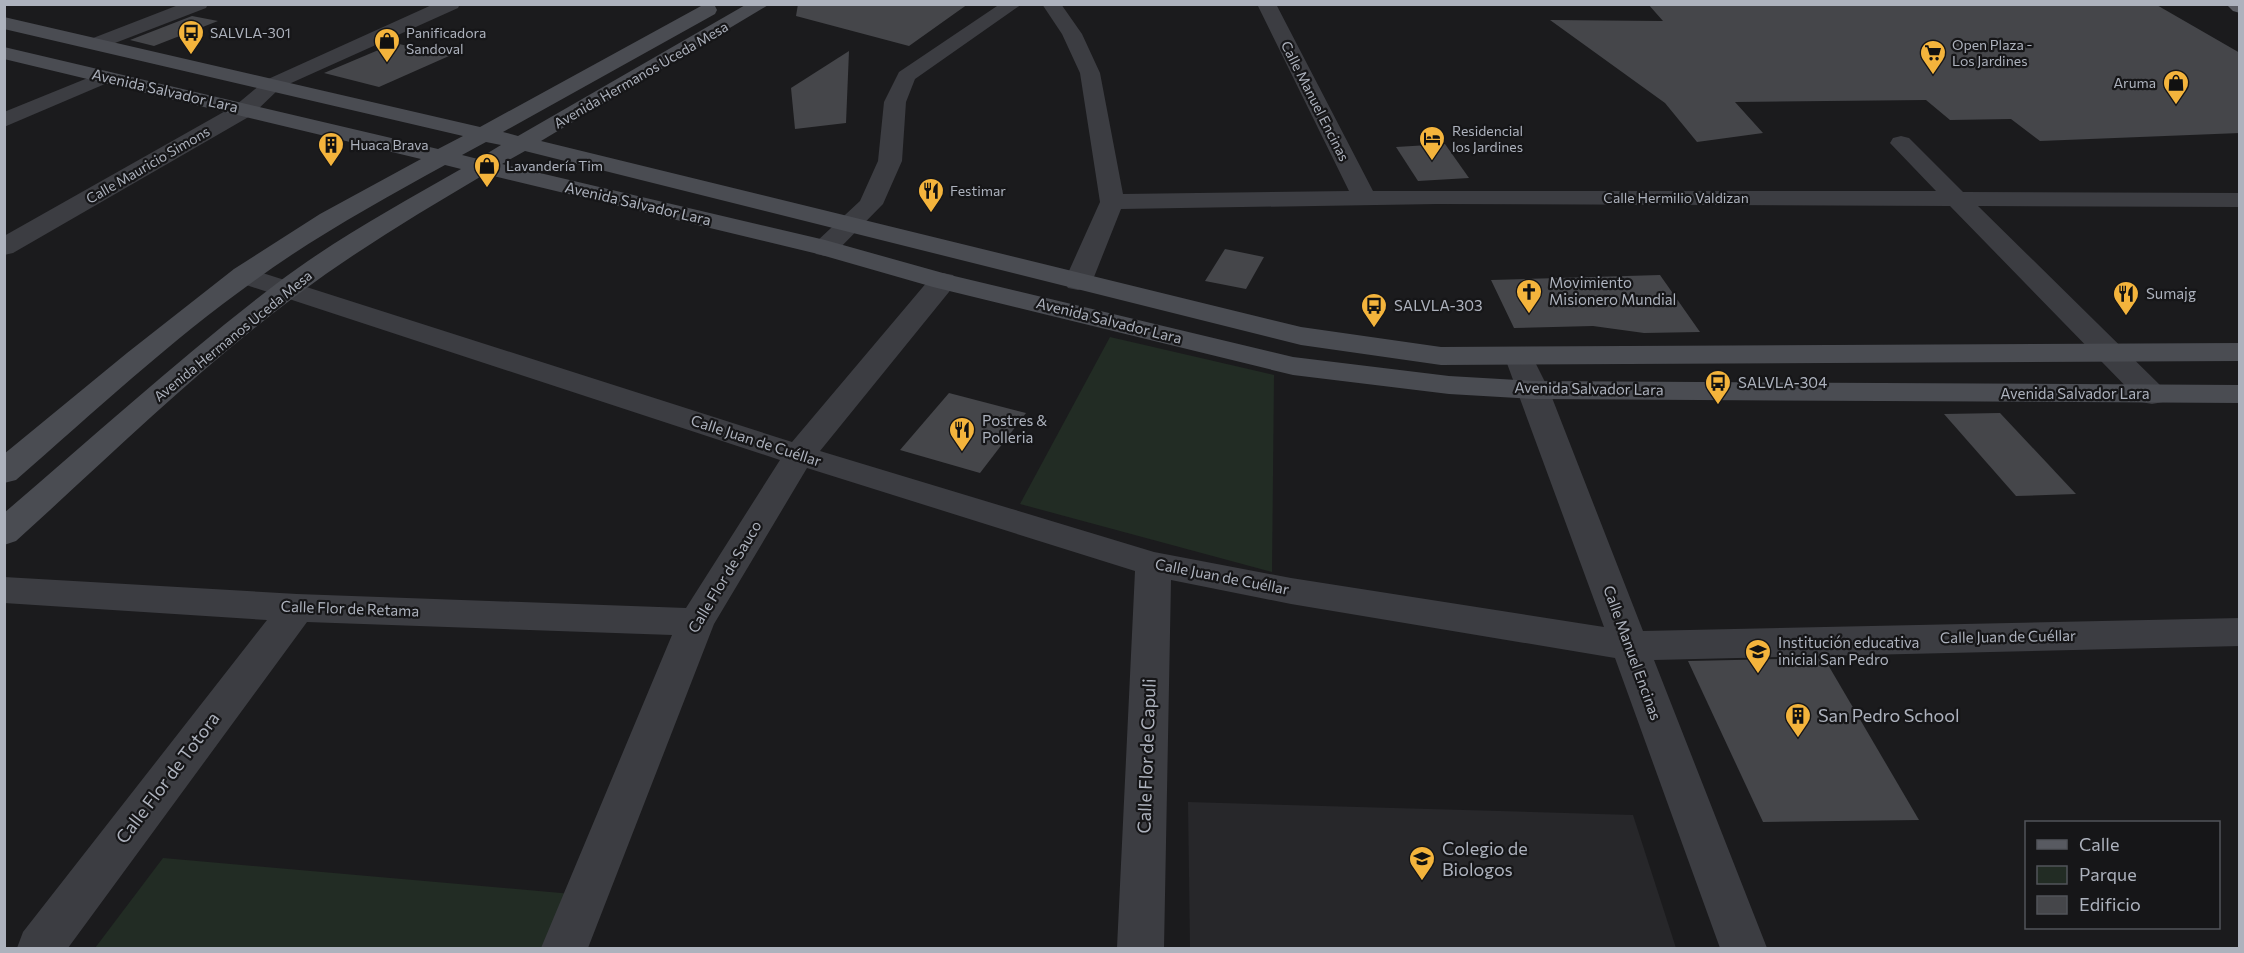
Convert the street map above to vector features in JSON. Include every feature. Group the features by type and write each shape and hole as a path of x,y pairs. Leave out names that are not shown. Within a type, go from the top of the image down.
{"main road":[{"path":"2235,4 2240,7"}],"street":[{"path":"95,44 199,4"},
{"name":"Calle Mauricio Simons","path":"4,247 244,110 273,84 451,4"},
{"path":"825,248 872,204 890,161 895,102 906,76 1013,4"},
{"path":"1051,4 1072,34 1090,73 1112,202 1078,282"},
{"name":"Calle Manuel Encinas","path":"1266,4 1365,198"},
{"name":"Avenida Hermanos Uceda Mesa","path":"4,472 137,359 244,275 329,219 483,134 731,9"},
{"name":"Avenida Hermanos Uceda Mesa","path":"4,533 196,363 287,289 376,228 521,144 731,9"},
{"name":"Avenida Salvador Lara","path":"4,23 483,134 1301,336 1441,356 1527,374 2152,395 2240,394"},
{"name":"Avenida Salvador Lara","path":"4,53 825,248 943,281 1293,366 1449,385 1527,374 2112,353 2240,352"},
{"path":"4,120 105,77"},
{"path":"1901,143 2152,395"},
{"name":"Calle Hermilio Valdizan","path":"1112,202 1365,198 2240,200"},
{"name":"Calle Juan de Cuéllar","path":"244,275 799,455 1153,564 1291,591 1630,646 2240,632"},
{"name":"Calle Flor de Sauco","path":"565,948 696,622 799,455 943,281"},
{"name":"Calle Manuel Encinas","path":"1527,374 1743,948"},
{"name":"Calle Flor de Capuli","path":"1140,948 1153,564"},
{"name":"Calle Flor de Retama","path":"4,590 297,608 696,622"},
{"name":"Calle Flor de Totora","path":"40,948 297,608"}],"shaded area":[{"name":"Colegio de Biologos","path":"1188,802 1633,815 1676,948 1190,948"}],"green space":[{"path":"1110,337 1274,375 1272,572 1020,504"},
{"path":"163,858 572,894 547,948 95,948"}],"building":[{"path":"798,4 968,4 909,46 796,16"},
{"name":"Open Plaza - Los Jardines","path":"1648,4 2155,4 2240,53 2240,133 2040,141 2011,119 1950,120 1926,100 1735,102 1763,133 1697,142 1665,103 1550,20 1663,21"},
{"path":"192,16 218,21 154,46 130,40"},
{"name":"Panificadora Sandoval","path":"395,43 449,56 379,87 324,73"},
{"path":"849,51 846,123 795,129 791,88"},
{"name":"Residencial los Jardines","path":"1445,144 1469,178 1418,181 1396,147"},
{"path":"1225,249 1264,257 1246,289 1205,281"},
{"path":"1660,275 1700,332 1644,333 1593,326 1514,328 1491,280"},
{"path":"949,393 1026,413 980,473 900,450"},
{"path":"2000,413 2076,494 2016,496 1944,414"},
{"name":"San Pedro School","path":"1824,658 1919,820 1763,822 1688,661"}],"place":[{"name":"SALVLA-301","path":"191,56"},
{"name":"Panificadora Sandoval","path":"387,64"},
{"name":"Open Plaza - Los Jardines","path":"1933,76"},
{"name":"Aruma","path":"2176,106"},
{"name":"Residencial los Jardines","path":"1432,162"},
{"name":"Huaca Brava","path":"331,168"},
{"name":"Lavandería Tim","path":"487,189"},
{"name":"Festimar","path":"931,214"},
{"name":"Movimiento Misionero Mundial","path":"1529,315"},
{"name":"Sumajg","path":"2126,317"},
{"name":"SALVLA-303","path":"1374,329"},
{"name":"SALVLA-304","path":"1718,406"},
{"name":"Postres & Polleria","path":"962,453"},
{"name":"Institución educativa inicial San Pedro","path":"1758,675"},
{"name":"San Pedro School","path":"1798,739"},
{"name":"Colegio de Biologos","path":"1422,882"}]}
